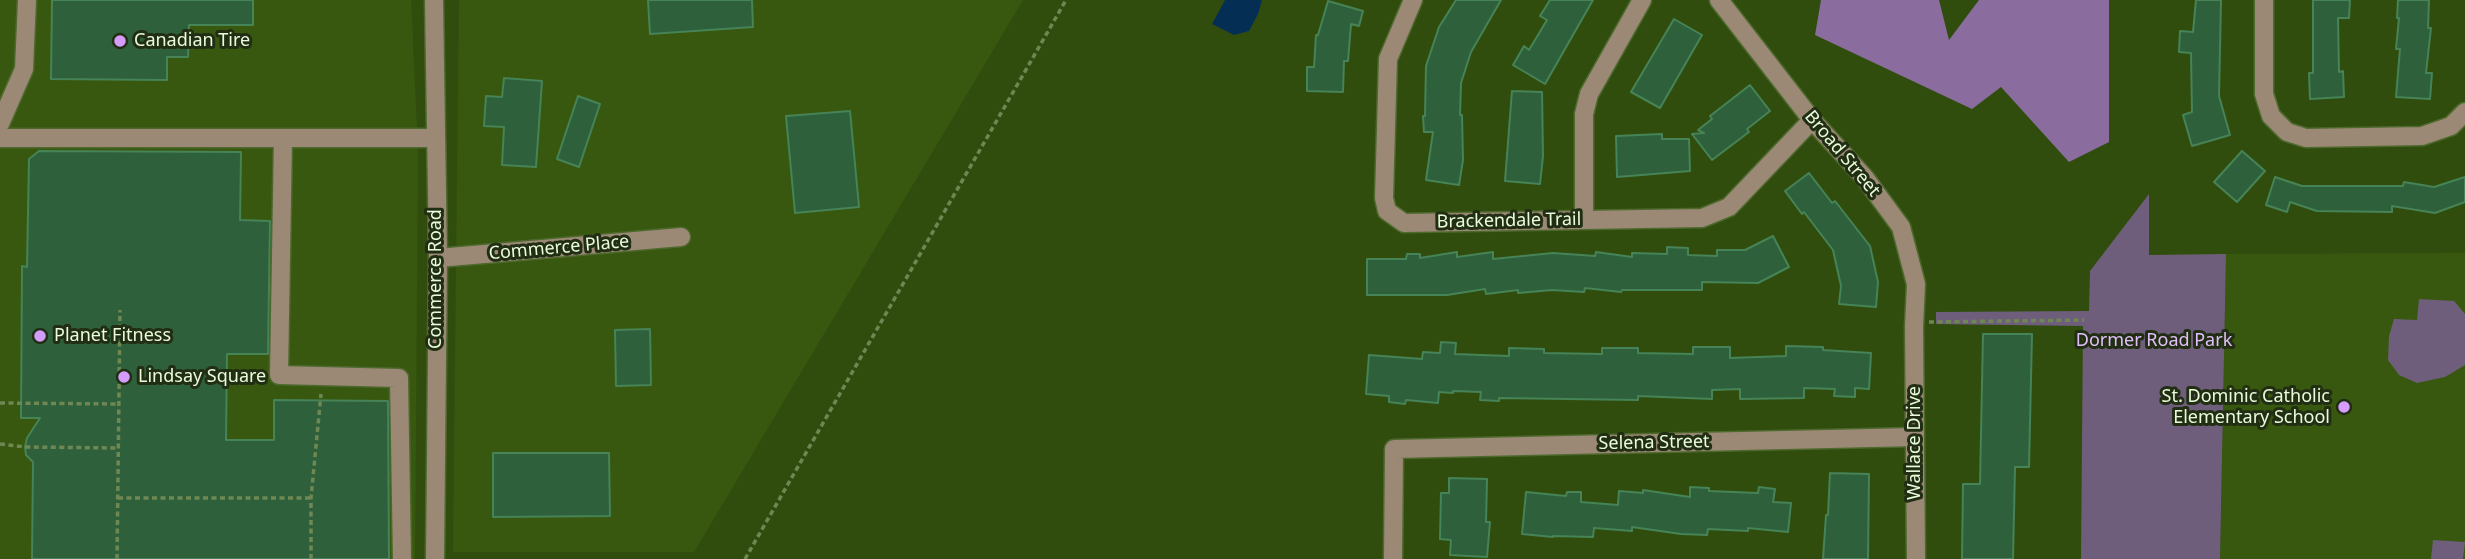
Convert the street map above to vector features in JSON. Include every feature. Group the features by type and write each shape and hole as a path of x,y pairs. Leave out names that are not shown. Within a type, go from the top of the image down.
{"street":[{"path":"0,124 6,100 24,69 27,0"},
{"name":"Commerce Road","path":"434,0 438,258 435,559"},
{"path":"1584,220 1584,114 1589,93 1642,0"},
{"name":"Broad Street","path":"1719,0 1812,120 1865,178 1901,227 1916,284 1914,327"},
{"path":"2264,0 2264,94 2271,116 2287,132 2306,138 2422,136 2451,126 2465,112"},
{"name":"Brackendale Trail","path":"1407,2 1388,59 1384,198 1387,211 1404,223 1702,218 1729,206 1812,120"},
{"path":"0,138 435,138"},
{"path":"283,138 278,375 399,378 402,559"},
{"name":"Commerce Place","path":"438,258 681,237"},
{"name":"Wallace Drive","path":"1914,327 1916,559"},
{"name":"Selena Street","path":"1393,559 1394,449 1915,437"}],"path":[{"path":"745,559 1066,0"},
{"path":"117,559 120,310"},
{"path":"1914,327 1931,321 2084,320"},
{"path":"311,559 311,498 321,400"},
{"path":"0,403 119,404"},
{"path":"0,444 25,447 118,448"},
{"path":"118,498 311,498"}],"shaded area":[{"path":"0,0 411,0 418,152 415,559 0,559"},
{"path":"459,0 1023,0 694,552 453,552"},
{"path":"1821,0 1939,0 1949,40 1979,0 2109,0 2109,142 2069,162 2001,87 1972,109 1815,35"},
{"name":"St. Dominic Catholic Elementary School","path":"2465,253 2465,559 2220,559 2226,254"}],"green space":[{"name":"Dormer Road Park","path":"2149,194 2149,255 2226,254 2220,559 2081,559 2083,326 1936,324 1936,312 2089,311 2090,271"},
{"path":"2419,299 2454,301 2465,314 2465,365 2445,377 2417,383 2399,375 2388,360 2389,336 2394,319 2417,320"},
{"path":"2433,540 2465,542 2463,559 2431,559"}],"water":[{"path":"1225,0 1262,0 1249,31 1234,35 1212,24"}],"building":[{"name":"Canadian Tire","path":"52,0 253,0 253,25 189,25 188,57 167,57 167,80 51,79"},
{"path":"648,0 752,0 753,27 650,34"},
{"path":"1456,0 1501,0 1471,52 1461,83 1463,160 1459,185 1426,180 1433,132 1424,132 1423,116 1426,66 1439,27"},
{"path":"1550,0 1593,0 1545,84 1513,65 1524,46 1529,50 1547,20 1540,16"},
{"path":"2196,0 2221,0 2219,96 2230,135 2192,146 2183,115 2192,112 2191,53 2179,52 2180,31 2193,32"},
{"path":"2313,0 2350,0 2349,18 2338,18 2339,72 2343,71 2344,97 2310,99 2309,73 2313,73"},
{"path":"2398,0 2429,0 2428,28 2431,28 2426,73 2432,73 2430,99 2396,97 2400,49 2396,49"},
{"path":"1328,1 1363,11 1359,26 1351,24 1348,61 1344,61 1343,92 1307,91 1307,67 1314,67 1316,35"},
{"path":"1674,19 1702,35 1660,108 1631,92"},
{"path":"504,78 542,81 536,167 502,165 504,127 484,126 486,96 502,97"},
{"path":"1750,85 1770,111 1747,129 1749,132 1712,160 1692,134 1704,133 1698,130 1712,119 1710,116"},
{"path":"1512,91 1542,92 1543,156 1540,184 1505,181"},
{"path":"578,96 600,104 579,167 557,159"},
{"path":"850,111 859,207 795,213 786,116"},
{"path":"1662,134 1662,139 1689,139 1690,171 1617,177 1616,136"},
{"name":"Lindsay Square","path":"39,151 241,152 240,220 270,221 268,354 227,354 226,440 274,440 274,400 388,401 389,559 32,559 33,462 26,455 25,447 27,438 40,418 21,418 22,266 27,267 29,159"},
{"path":"2242,151 2265,171 2237,202 2214,182"},
{"path":"1809,173 1870,246 1878,282 1876,307 1839,304 1841,286 1833,250 1785,191"},
{"path":"2275,177 2302,186 2403,186 2404,182 2434,187 2465,177 2465,202 2435,213 2392,206 2392,212 2317,211 2290,202 2287,212 2266,205"},
{"path":"1773,236 1789,267 1758,283 1702,282 1702,290 1621,292 1585,288 1584,292 1552,290 1518,293 1518,290 1486,294 1485,289 1447,295 1367,295 1367,259 1406,259 1407,254 1420,254 1420,258 1457,252 1457,257 1493,252 1493,259 1553,253 1595,256 1596,252 1632,257 1632,253 1667,254 1667,247 1688,248 1688,255 1717,256 1717,250 1745,250"},
{"path":"650,329 651,385 616,386 615,330"},
{"path":"1983,334 2032,334 2029,467 2015,467 2013,559 1962,559 1963,484 1980,484"},
{"path":"1441,342 1456,343 1455,354 1509,356 1509,348 1544,349 1544,353 1602,354 1602,348 1638,348 1638,353 1693,354 1693,347 1730,347 1730,358 1786,356 1786,346 1823,347 1823,350 1871,353 1869,389 1855,388 1855,397 1834,396 1835,389 1804,388 1804,398 1740,399 1740,389 1712,390 1712,399 1638,396 1638,400 1499,398 1499,401 1480,400 1481,392 1453,391 1439,392 1438,403 1406,400 1405,404 1389,402 1389,396 1366,394 1369,355 1422,359 1423,352 1440,353"},
{"path":"493,453 609,453 610,516 493,517"},
{"path":"1830,473 1869,474 1868,559 1823,559"},
{"path":"1449,478 1487,479 1486,522 1490,522 1487,557 1450,555 1451,540 1440,539 1441,493 1449,493"},
{"path":"1690,487 1709,488 1709,491 1758,493 1759,487 1775,489 1773,502 1791,503 1788,532 1748,528 1748,531 1708,529 1707,535 1632,527 1632,531 1594,528 1593,537 1522,534 1526,492 1566,496 1567,492 1581,492 1581,502 1618,505 1619,491 1643,493 1643,490 1690,497"}],"place":[{"name":"Canadian Tire","path":"120,41"},
{"name":"Planet Fitness","path":"40,336"},
{"name":"Lindsay Square","path":"124,377"},
{"name":"St. Dominic Catholic Elementary School","path":"2344,407"}]}
